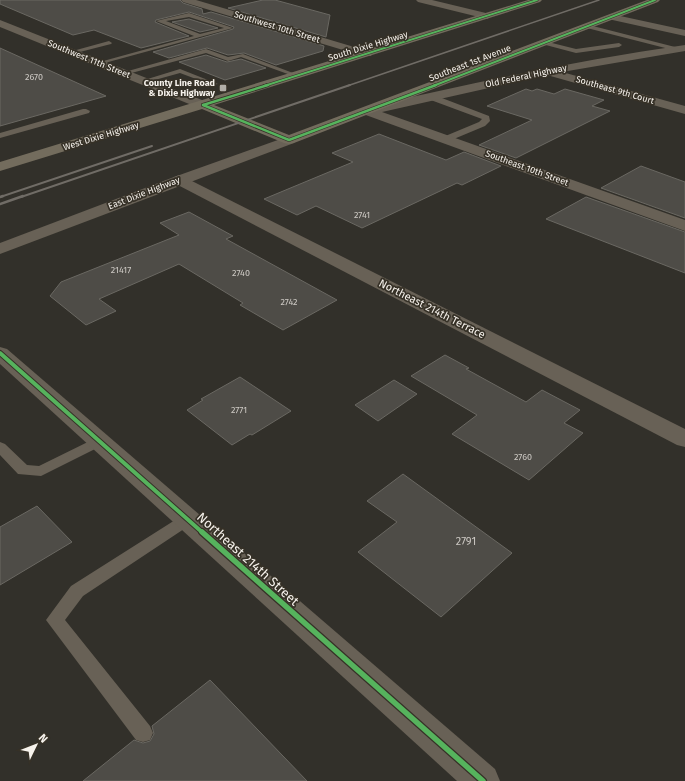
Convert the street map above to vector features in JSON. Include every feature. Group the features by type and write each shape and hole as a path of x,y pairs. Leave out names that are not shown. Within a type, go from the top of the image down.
{"main road":[{"name":"South Dixie Highway","path":"203,105 537,0"},
{"name":"Southeast 1st Avenue","path":"289,140 655,0"},
{"name":"Southwest 11th Street","path":"203,105 289,140"},
{"name":"West Dixie Highway","path":"0,167 203,105"}],"street":[{"name":"Southwest 10th Street","path":"186,0 367,54"},
{"path":"421,0 487,16"},
{"path":"611,16 685,33"},
{"name":"Southwest 11th Street","path":"0,23 203,105"},
{"name":"Old Federal Highway","path":"368,111 580,64 681,49"},
{"name":"Southeast 9th Court","path":"545,71 685,110"},
{"name":"Southeast 10th Street","path":"368,111 685,226"},
{"name":"East Dixie Highway","path":"0,250 179,180 289,140"},
{"name":"Northeast 214th Terrace","path":"179,180 685,439"},
{"name":"Northeast 214th Street","path":"0,353 483,781"}],"lane":[{"path":"99,63 230,28 189,15 159,21 200,36"},
{"path":"586,26 681,49"},
{"path":"632,43 645,41"},
{"path":"72,52 109,43"},
{"path":"544,43 576,51 619,45"},
{"path":"124,73 206,51 225,60 241,55 298,76"},
{"path":"576,51 580,64"},
{"path":"144,81 193,68"},
{"path":"180,71 214,84"},
{"path":"432,97 486,118 482,124 446,139"},
{"path":"0,136 86,111"},
{"path":"0,447 23,470 41,471 100,441"},
{"path":"143,733 55,620 77,591 188,519"}],"building":[{"path":"0,0 180,0 183,3 202,9 203,14 211,12 324,46 323,51 276,65 244,53 228,55 207,48 169,58 153,52 233,29 234,27 189,12 156,20 155,22 189,36 141,48 94,30 73,35 0,4"},
{"path":"263,0 275,0 330,15 326,37 228,8"},
{"path":"189,19 218,28 200,32 172,22"},
{"path":"0,48 106,96 0,126"},
{"path":"206,55 227,62 241,59 266,68 225,80 179,62"},
{"path":"526,89 532,91 537,89 554,94 565,89 604,100 592,106 610,111 516,158 479,145 532,120 487,106"},
{"path":"379,134 446,160 464,152 501,166 462,185 457,183 362,228 316,206 297,215 264,199 353,162 332,153"},
{"path":"641,166 685,182 685,218 601,188"},
{"path":"586,197 685,232 685,273 546,219"},
{"path":"189,212 233,236 226,239 337,300 283,330 240,305 243,303 179,264 99,299 116,311 86,325 50,296 61,282 179,235 160,223"},
{"path":"445,355 469,368 466,369 526,402 542,390 580,410 564,423 583,433 529,480 452,434 477,415 411,376"},
{"path":"240,377 291,411 252,435 250,434 232,445 187,410 203,400 201,399"},
{"path":"394,380 417,394 378,421 355,405"},
{"path":"403,474 512,553 441,617 358,552 397,522 367,501"},
{"path":"37,506 72,542 0,585 0,527"},
{"path":"210,680 307,781 83,781 134,740 143,743 150,741 154,734 152,726"}],"railway":[{"path":"347,86 599,0"},
{"path":"21,197 350,85"},
{"path":"3,196 0,197 152,146"},
{"path":"0,204 23,196"}],"cycle path":[{"path":"203,105 537,0"},
{"path":"203,105 289,140 655,0"},
{"path":"0,353 483,781"}],"place":[{"name":"County Line Road & Dixie Highway","path":"223,88"}]}
